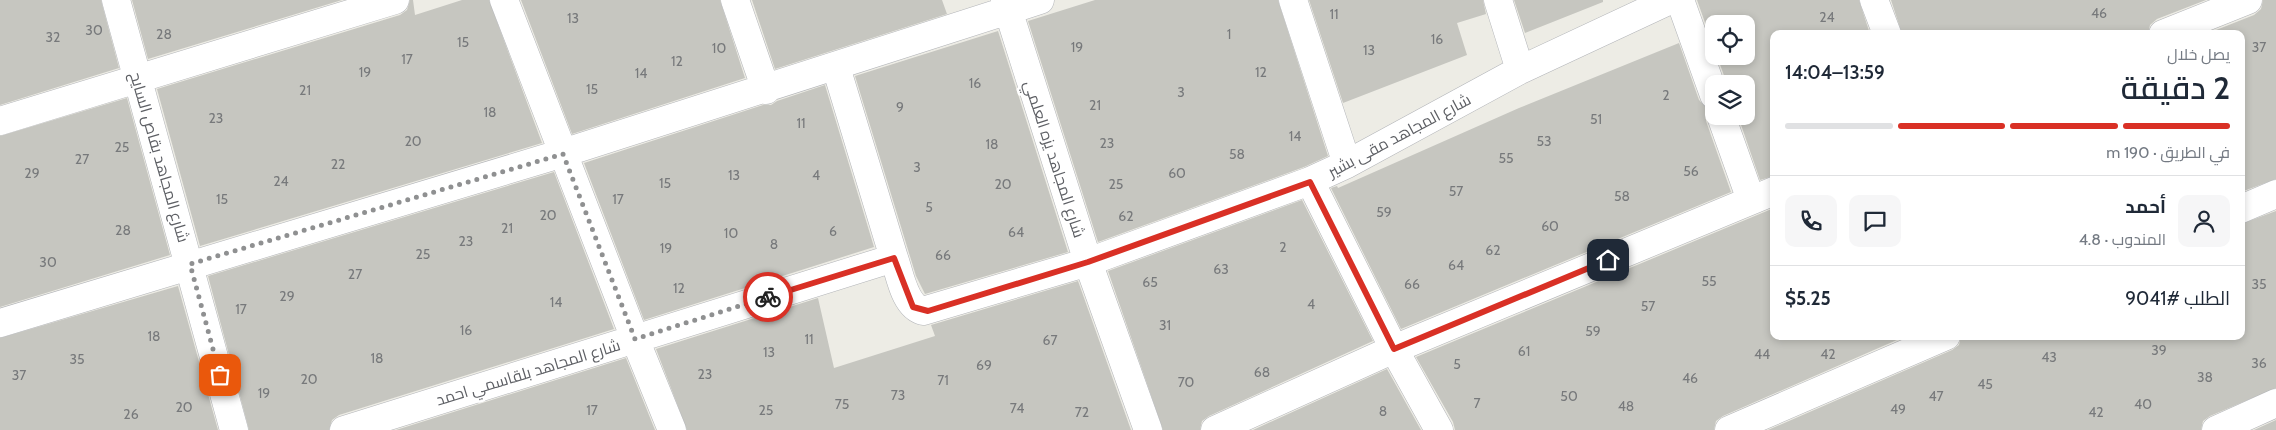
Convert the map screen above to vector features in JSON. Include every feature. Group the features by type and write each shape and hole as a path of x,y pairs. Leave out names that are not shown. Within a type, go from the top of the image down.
{"street":[{"name":"شارع المجاهد بقاص السايح","path":"116,0 234,430"},
{"path":"0,121 395,0"},
{"path":"504,0 672,430"},
{"path":"735,0 766,90"},
{"path":"0,323 190,264 563,154 836,67 1006,5 1040,0"},
{"path":"1293,0 1347,164"},
{"path":"1498,0 1520,70"},
{"name":"شارع المجاهد مقى بشير","path":"894,258 909,300 913,307 923,311 1088,262 1310,182 1347,164 1520,70 1670,0"},
{"path":"1680,0 1707,75"},
{"path":"1874,0 1885,30"},
{"path":"2173,30 2248,0"},
{"name":"شارع المجاهد يزه العلمي","path":"1006,5 1088,262 1148,430"},
{"path":"836,67 894,258"},
{"path":"1215,430 1394,349 1762,196 1726,125"},
{"path":"1310,182 1394,349 1439,430"},
{"path":"2245,207 2276,194"},
{"name":"شارع المجاهد بلقاسمي احمد","path":"344,430 894,258"},
{"path":"1728,430 1937,340"},
{"path":"2216,430 2276,404"}],"building":[{"path":"0,0 101,0 119,68 0,105"},
{"path":"132,0 342,0 148,59"},
{"path":"410,0 413,0 415,15 462,0 489,0 542,143 200,246 157,89 400,15 407,10"},
{"path":"521,0 720,0 745,78 572,134"},
{"path":"752,0 942,0 947,14 775,69"},
{"path":"1095,0 1278,0 1328,156 1304,167 1098,242 1028,21"},
{"path":"1309,0 1483,0 1486,14 1457,23 1467,55 1343,103"},
{"path":"1514,0 1603,0 1603,2 1525,33"},
{"path":"1697,0 1859,0 1869,30 1770,30 1770,177 1760,180 1741,125 1755,125 1755,75 1724,75 1720,65 1755,65 1755,15 1705,15 1705,23"},
{"path":"1891,0 2206,0 2157,19 2150,25 2149,30 1901,30"},
{"path":"2263,0 2276,0 2276,179 2245,191 2245,30 2216,30 2254,15 2261,9"},
{"path":"998,31 1068,252 925,294 916,276 855,76"},
{"path":"1679,43 1699,100 1705,106 1705,125 1707,125 1731,192 1401,329 1331,188 1337,186 1338,188 1519,108"},
{"path":"825,85 874,247 644,320 584,163 763,105 771,105 777,101"},
{"path":"127,98 170,255 0,307 0,136"},
{"path":"554,172 614,329 339,415 332,420 329,430 249,430 208,276"},
{"path":"1302,200 1373,341 1209,416 1202,421 1200,430 1163,430 1108,271"},
{"path":"1770,210 1770,340 1897,340 1723,416 1716,421 1714,430 1455,430 1453,422 1416,357"},
{"path":"2276,211 2276,388 2210,416 2203,421 2201,430 1768,430 1952,350 1959,345 1960,340 2245,340 2245,223"},
{"path":"1078,281 1131,430 687,430 656,349 818,298 834,368 935,336 931,325"},
{"path":"178,286 218,430 0,430 0,338"},
{"path":"626,358 655,430 396,430"},
{"path":"1387,369 1421,430 1253,430"},
{"path":"2276,420 2276,430 2254,430"}],"way so far":[{"path":"220,375 190,264 563,154 635,339 768,297"}],"route":[{"path":"768,297 894,258 913,307 928,311 1088,262 1310,182 1394,349 1608,260"}]}
